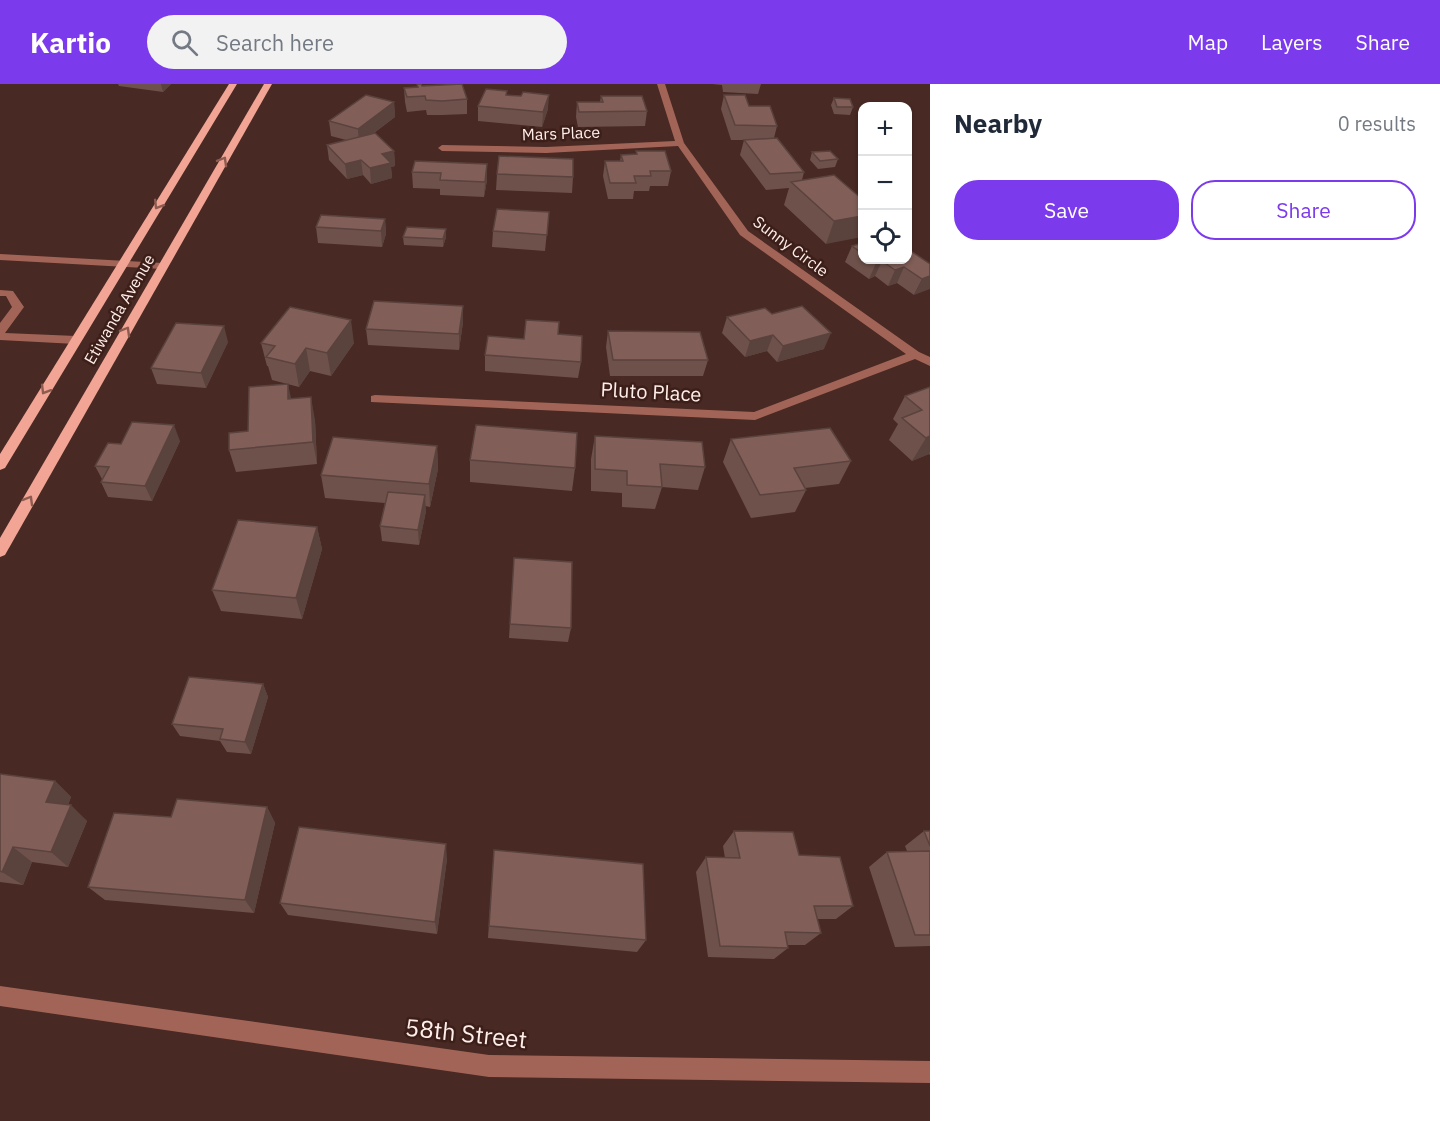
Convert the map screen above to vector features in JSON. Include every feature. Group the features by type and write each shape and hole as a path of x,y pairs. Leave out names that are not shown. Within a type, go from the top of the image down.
{"main road":[{"name":"Etiwanda Avenue","path":"0,465 232,84"},
{"name":"Etiwanda Avenue","path":"0,551 268,84"}],"street":[{"name":"Sunny Circle","path":"661,84 680,143 744,233 915,355 930,362"},
{"name":"Mars Place","path":"442,148 546,150 680,143"},
{"path":"0,257 163,266"},
{"path":"0,293 9,293 18,307 0,333 76,340"},
{"name":"Pluto Place","path":"375,399 755,416 915,355"},
{"name":"58th Street","path":"0,996 489,1066 930,1072"}],"building":[{"path":"417,84 422,86 462,84 467,99 442,101 426,100 425,96 407,97 404,88 418,87"},
{"path":"486,89 507,91 506,95 521,96 523,92 549,95 543,112 478,106"},
{"path":"366,95 394,102 358,129 329,121"},
{"path":"724,95 745,95 749,106 770,106 777,126 735,125"},
{"path":"601,96 642,96 647,111 579,112 577,102 603,102"},
{"path":"834,98 850,99 853,107 837,107"},
{"path":"375,133 394,151 382,154 391,163 370,168 361,160 345,164 327,145"},
{"path":"777,138 804,172 770,174 744,140"},
{"path":"636,151 665,151 671,171 650,171 651,176 634,176 636,183 610,183 605,161 623,161 621,155 637,154"},
{"path":"830,151 838,159 820,161 812,152"},
{"path":"499,156 573,159 573,177 497,174"},
{"path":"415,161 487,164 485,182 440,180 441,173 412,172"},
{"path":"834,175 858,196 858,217 834,221 791,182"},
{"path":"497,209 549,212 547,235 493,231"},
{"path":"321,215 385,219 381,231 316,227"},
{"path":"407,227 446,229 443,239 403,237"},
{"path":"912,252 930,264 930,276 922,279 904,267 895,270 886,264 912,264"},
{"path":"374,301 463,306 459,334 366,329"},
{"path":"802,306 831,333 783,346 773,335 750,341 727,317 765,308 772,314"},
{"path":"290,307 351,320 327,353 306,348 295,364 266,357 275,346 261,343"},
{"path":"526,320 559,322 558,334 582,336 581,362 485,355 488,336 524,339"},
{"path":"176,323 224,326 201,373 151,368"},
{"path":"608,331 700,332 708,360 613,360"},
{"path":"288,384 288,399 311,397 313,442 229,450 229,433 248,431 249,387"},
{"path":"930,387 930,436 926,438 902,418 922,410 905,396"},
{"path":"132,422 174,425 145,486 101,482 109,467 95,466 108,443 121,444"},
{"path":"476,425 577,433 575,468 470,460"},
{"path":"830,428 851,461 794,468 806,490 760,495 731,439"},
{"path":"595,436 702,442 705,467 660,464 662,487 627,485 627,471 595,469"},
{"path":"333,437 437,446 429,484 321,475"},
{"path":"388,492 425,495 418,530 380,526"},
{"path":"238,520 317,527 296,598 212,590"},
{"path":"514,558 572,562 571,628 510,624"},
{"path":"189,677 263,684 245,742 220,739 223,729 172,724"},
{"path":"0,774 55,781 46,802 71,805 51,852 13,847 2,872 0,871"},
{"path":"177,799 267,807 245,900 88,887 114,813 171,817"},
{"path":"299,827 446,844 435,922 280,903"},
{"path":"734,831 793,832 799,855 840,857 853,906 814,906 821,933 785,932 788,948 720,946 706,857 740,858"},
{"path":"924,831 930,831 930,846"},
{"path":"494,850 643,864 646,940 489,926"},
{"path":"930,851 930,935 915,935 887,852"}]}
